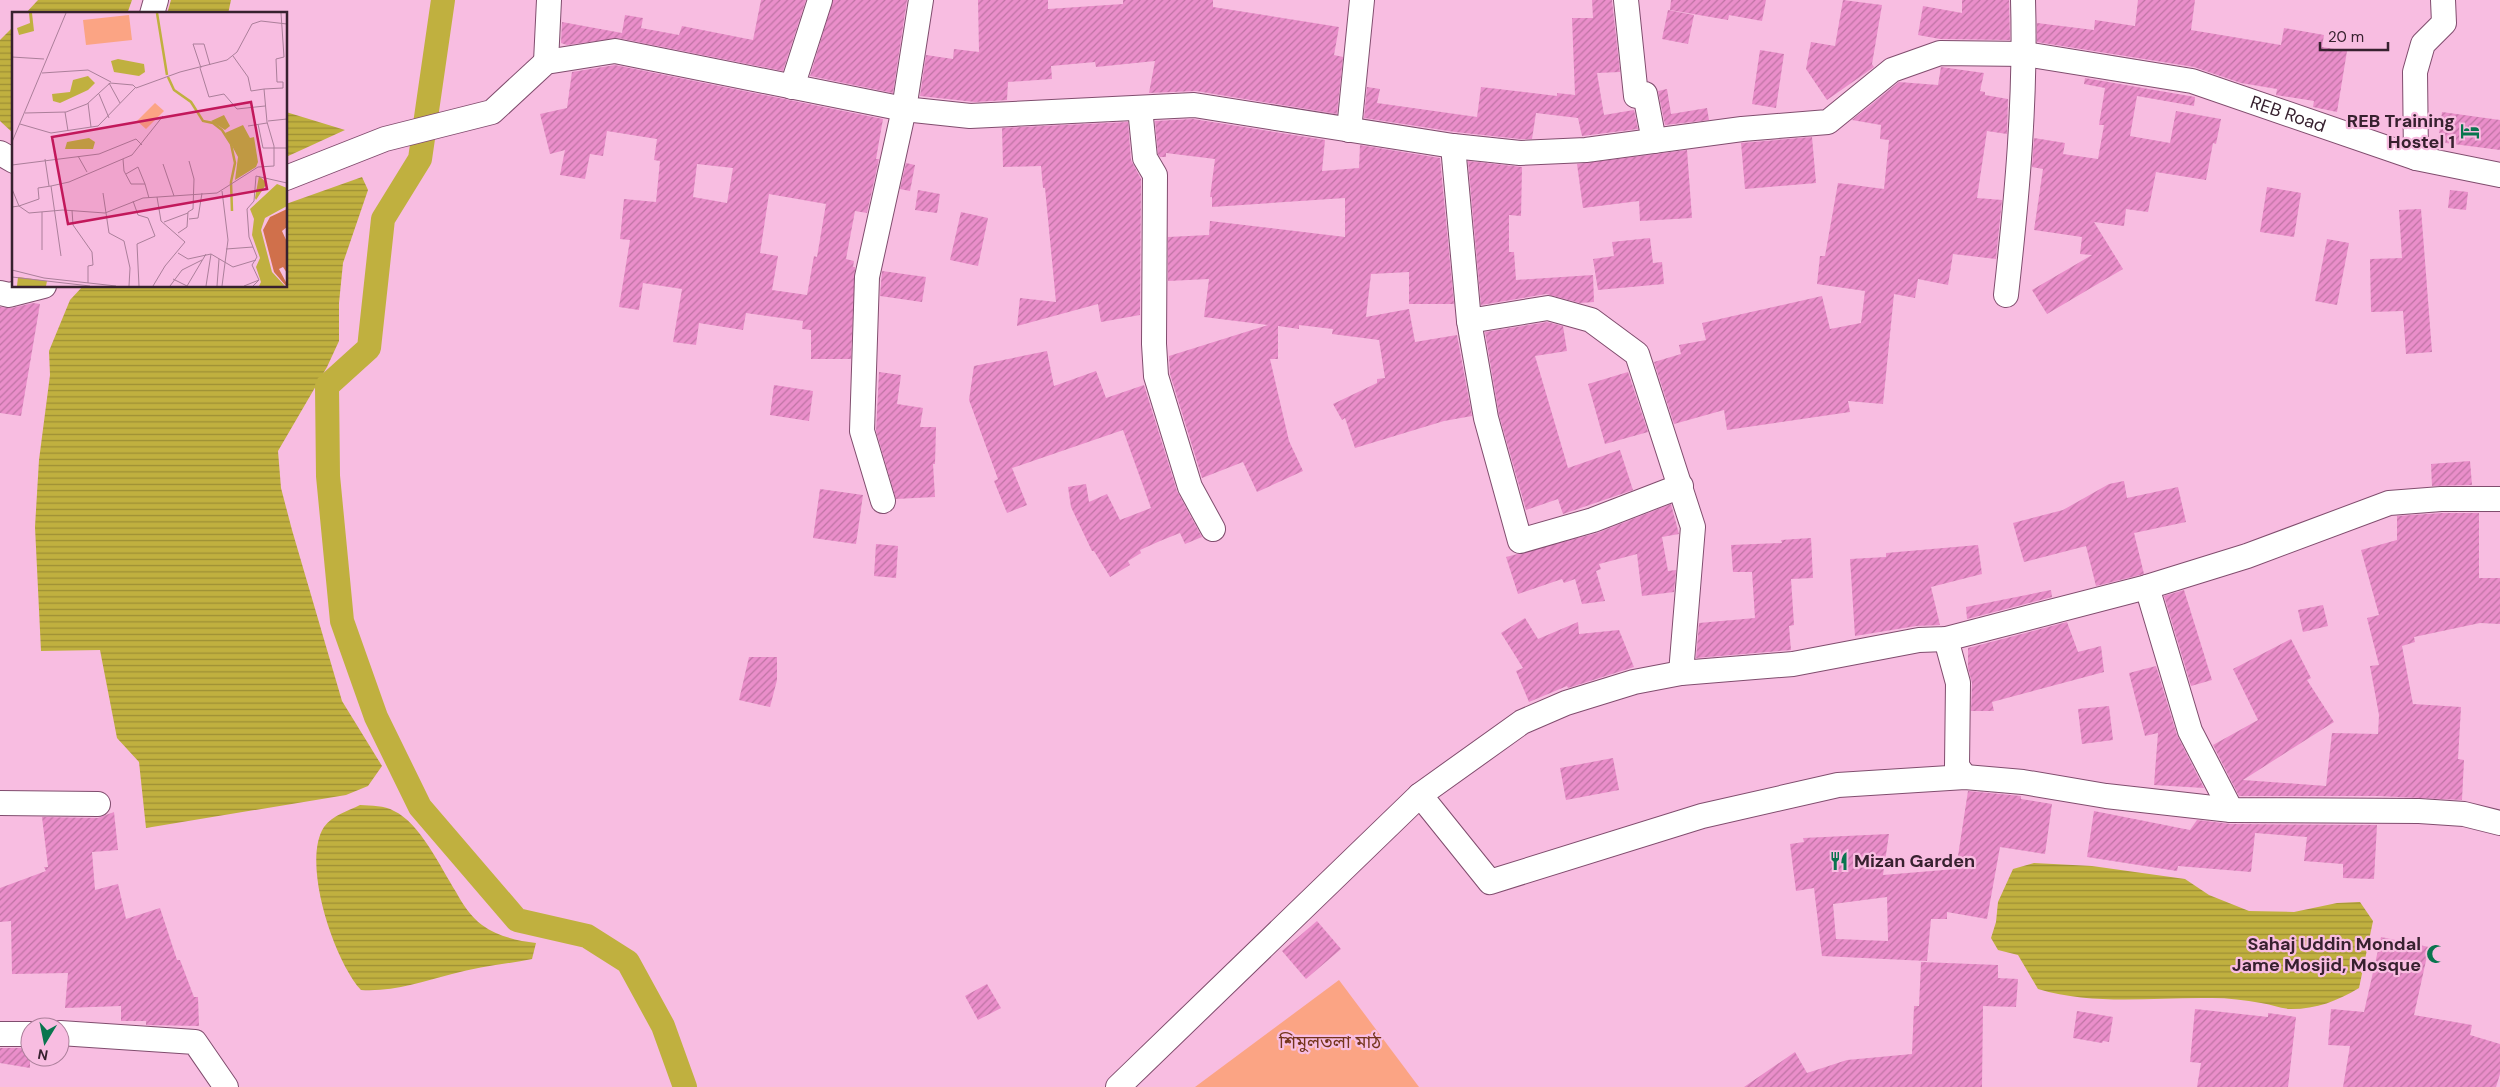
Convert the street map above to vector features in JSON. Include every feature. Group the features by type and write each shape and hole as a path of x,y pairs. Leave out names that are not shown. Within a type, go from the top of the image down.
{"street":[{"path":"288,177 385,139 492,112 546,62 549,0"},
{"path":"792,87 820,0"},
{"path":"883,502 862,431 867,277 904,109 921,0"},
{"path":"1349,130 1362,0"},
{"path":"1626,0 1636,96 1645,94 1654,141"},
{"path":"2006,295 2017,203 2024,54 2023,0"},
{"path":"2416,158 2415,72 2423,44 2444,23 2443,0"},
{"name":"REB Road","path":"546,62 615,51 904,109 970,116 1194,105 1452,146 1520,153 1586,150 1742,129 1828,122 1892,70 1940,53 2024,54 2192,81 2416,158 2500,175"},
{"path":"1140,108 1145,158 1155,175 1154,344 1156,376 1190,487 1213,529"},
{"path":"1452,146 1469,321 1486,418 1520,541 1592,520 1681,486"},
{"path":"0,154 12,161"},
{"path":"0,293 9,295 36,288"},
{"path":"1469,321 1548,308 1591,320 1637,354 1693,527 1681,674"},
{"path":"1118,1087 1420,795 1522,722 1566,703 1634,682 1681,674 1793,664 1919,640 1946,639 2147,587 2248,556 2389,503 2441,498 2500,499"},
{"path":"2147,587 2190,731 2231,810"},
{"path":"1946,639 1958,683 1957,766 1964,777"},
{"path":"1420,795 1490,882 1702,816 1838,785 1964,777 2023,782 2106,796 2231,810 2419,811 2464,814 2500,823"},
{"path":"0,803 98,804"},
{"path":"0,1034 20,1034"},
{"path":"70,1034 194,1042 226,1087"}],"green space":[{"name":"শিমুলতলা মাঠ","path":"1339,980 1419,1087 1195,1087"}],"shaded area":[{"path":"38,0 132,0 128,12 27,12"},
{"path":"171,0 231,0 228,12 168,12"},
{"path":"12,28 12,132 0,121 0,40"},
{"path":"288,113 345,130 288,156"},
{"path":"362,177 368,190 343,263 339,303 339,341 327,367 278,451 281,488 342,701 382,766 368,786 346,795 146,828 139,762 117,738 100,650 41,651 35,527 39,460 50,375 49,351 70,300 81,288 288,288 288,203"},
{"path":"360,805 378,806 394,811 413,825 429,847 461,901 474,918 488,929 501,935 536,943 532,959 472,969 396,988 361,990 351,976 331,935 318,886 316,863 318,843 324,827 336,816"},
{"path":"2034,863 2092,866 2185,879 2209,895 2249,911 2294,912 2337,903 2360,902 2373,921 2359,988 2343,997 2310,1008 2291,1009 2243,1000 2218,998 2103,999 2059,994 2038,989 2018,955 1998,950 1991,938 1996,922 1998,902 2013,869"}],"building":[{"path":"761,0 806,0 783,71 618,38 567,45 561,43 562,22 622,33 625,15 643,18 641,28 679,35 682,26 753,40"},
{"path":"833,0 907,0 893,93 810,76"},
{"path":"978,0 1048,0 1048,9 1123,4 1123,0 1213,0 1213,7 1339,27 1334,55 1343,57 1337,114 1196,91 1149,93 1155,61 1096,67 1095,62 1051,66 1052,79 1008,82 1007,100 975,102 920,96 926,55 953,59 954,49 979,52"},
{"path":"1592,0 1612,0 1620,72 1597,73 1604,115 1634,110 1638,129 1582,136 1578,118 1536,113 1532,139 1520,139 1455,132 1364,118 1367,87 1380,89 1377,103 1477,117 1481,87 1557,96 1557,93 1575,95 1572,18 1593,18"},
{"path":"1671,0 1766,0 1762,21 1729,15 1728,20 1670,10"},
{"path":"1843,0 1882,5 1872,64 1874,67 1827,100 1806,69 1811,42 1835,46"},
{"path":"1962,0 2009,0 2010,40 1940,39 1918,35 1923,6 1962,13"},
{"path":"2138,0 2195,0 2191,30 2281,45 2284,28 2324,35 2322,47 2347,51 2337,112 2313,107 2314,101 2276,95 2277,89 2241,83 2194,67 2037,42 2037,23 2094,30 2095,20 2135,26"},
{"path":"1668,10 1694,15 1688,44 1662,39"},
{"path":"1760,50 1784,54 1776,108 1752,104"},
{"path":"615,65 883,119 876,159 879,159 867,213 855,211 846,259 854,261 853,267 855,267 851,359 811,359 811,330 802,329 803,321 746,313 743,330 699,323 696,345 673,342 682,289 643,283 639,310 619,307 630,240 620,239 624,199 656,202 660,161 654,160 657,139 607,131 603,156 590,154 585,179 560,175 565,150 550,154 540,114 567,108 572,72","holes":["697,164 733,168 727,203 693,197","769,194 826,204 817,257 814,256 807,295 772,290 778,256 760,253"]},
{"path":"1941,67 1984,73 1980,91 1985,92 1985,95 2008,99 2007,134 1987,131 1977,198 2002,200 1996,259 1953,254 1948,285 1918,279 1915,298 1894,294 1883,404 1848,401 1850,412 1727,430 1724,410 1674,424 1654,362 1681,354 1679,345 1706,340 1702,323 1822,296 1830,329 1861,323 1865,291 1817,284 1820,256 1825,256 1838,183 1884,189 1889,140 1880,139 1881,125 1852,120 1899,82 1938,85"},
{"path":"2085,78 2195,97 2194,106 2137,96 2130,136 2170,143 2176,111 2221,119 2216,144 2213,143 2206,180 2156,172 2148,212 2126,209 2124,226 2094,222 2123,269 2047,314 2032,290 2092,255 2080,254 2082,237 2034,230 2043,169 2032,167 2034,138 2065,143 2063,154 2098,159 2104,125 2099,125 2105,88 2084,84"},
{"path":"1667,89 1671,114 1707,108 1709,120 1665,125 1658,91"},
{"name":"REB Training Hostel 1","path":"2442,112 2500,120 2500,150 2438,142"},
{"path":"1193,119 1325,140 1322,171 1359,168 1360,145 1440,158 1454,304 1409,304 1409,272 1371,274 1366,317 1409,309 1415,342 1457,335 1472,416 1444,421 1355,448 1345,418 1342,420 1333,404 1377,383 1377,379 1385,378 1379,340 1332,334 1333,329 1299,325 1299,329 1278,326 1278,359 1270,359 1289,441 1303,471 1257,492 1243,462 1202,478 1170,374 1169,356 1268,325 1204,317 1209,279 1168,281 1168,237 1209,235 1210,221 1345,237 1345,198 1212,207 1212,197 1210,197 1215,159 1166,153 1166,157 1160,157 1158,154 1155,121"},
{"path":"1128,122 1131,160 1141,179 1140,315 1101,322 1098,304 1017,326 1020,298 1056,302 1045,188 1043,188 1041,166 1003,167 1002,128"},
{"path":"1812,137 1816,183 1745,189 1741,143"},
{"path":"1687,150 1692,218 1640,221 1639,201 1583,208 1577,164"},
{"path":"1468,161 1522,167 1521,216 1509,215 1509,252 1514,252 1516,280 1593,275 1594,302 1580,303 1546,294 1481,305"},
{"path":"906,163 915,165 910,191 900,189"},
{"path":"2267,187 2301,193 2294,237 2260,232"},
{"path":"918,190 940,194 937,213 915,210"},
{"path":"2450,190 2468,192 2466,210 2448,208"},
{"path":"2421,209 2432,352 2406,354 2403,311 2371,312 2370,259 2402,258 2399,210"},
{"path":"961,212 988,218 978,266 950,260"},
{"path":"1650,238 1653,263 1662,262 1664,284 1598,290 1593,259 1614,256 1612,242"},
{"path":"2327,239 2349,243 2337,305 2315,301"},
{"path":"882,271 926,277 922,302 880,296"},
{"path":"33,303 40,304 21,416 0,413 0,307 12,308"},
{"path":"1547,322 1563,326 1567,351 1535,356 1568,468 1620,450 1633,490 1563,514 1558,499 1526,510 1499,415 1485,332"},
{"path":"1047,351 1054,386 1096,371 1106,398 1144,385 1177,491 1202,537 1185,544 1180,533 1160,541 1140,550 1141,553 1128,561 1130,565 1110,577 1094,551 1092,551 1071,507 1068,487 1086,484 1089,502 1107,494 1120,520 1151,508 1123,430 1012,468 1027,505 1007,513 994,481 998,479 969,400 974,366"},
{"path":"879,372 901,375 897,404 923,408 920,427 936,427 935,464 933,464 935,497 896,499 876,431"},
{"path":"1628,372 1648,432 1605,444 1588,384"},
{"path":"774,385 813,391 809,421 770,415"},
{"path":"2470,461 2472,485 2432,486 2431,464"},
{"path":"2124,481 2127,498 2178,487 2186,522 2134,533 2144,574 2096,586 2086,546 2024,562 2013,523 2063,510 2109,484"},
{"path":"820,489 863,495 856,544 813,538"},
{"path":"1671,504 1679,534 1662,537 1668,571 1676,570 1674,592 1642,596 1637,554 1599,564 1601,569 1596,571 1605,601 1582,604 1575,579 1564,583 1562,579 1518,594 1506,557 1597,533"},
{"path":"2479,513 2479,578 2500,578 2500,624 2480,623 2414,637 2415,642 2402,646 2413,704 2461,707 2458,759 2464,760 2462,800 2378,796 2239,796 2213,745 2258,720 2233,669 2291,639 2311,678 2307,680 2334,722 2243,780 2326,786 2332,733 2378,734 2379,715 2370,666 2379,665 2367,618 2379,615 2361,550 2397,540 2397,516"},
{"path":"1811,538 1813,578 1791,579 1794,625 1789,626 1791,650 1696,658 1699,623 1755,618 1752,572 1733,572 1731,545 1782,543 1781,540"},
{"path":"876,544 898,546 896,578 874,576"},
{"path":"1978,545 1982,574 1931,587 1940,625 1916,626 1855,636 1850,559 1886,557 1886,553"},
{"path":"2051,590 2052,597 1967,619 1966,607"},
{"path":"2184,590 2212,680 2191,686 2164,596"},
{"path":"2323,605 2328,626 2303,632 2298,610"},
{"path":"1525,618 1538,639 1578,622 1579,634 1619,630 1634,667 1568,688 1567,686 1529,702 1516,671 1523,668 1501,633"},
{"path":"2067,622 2078,652 2101,646 2104,672 1992,702 1994,711 1971,711 1972,683 1968,668 1968,648"},
{"path":"749,657 777,657 777,680 770,707 739,700"},
{"path":"2156,666 2177,735 2204,788 2154,785 2158,733 2145,736 2129,673"},
{"path":"2109,706 2113,740 2082,744 2078,709"},
{"path":"1613,758 1619,790 1566,800 1560,768"},
{"path":"1968,791 2021,796 2021,799 2052,804 2045,854 2000,847 1987,919 1947,912 1947,919 1931,919 1927,961 1822,956 1814,888 1796,891 1790,844 1804,842 1803,838 1889,834 1883,875 1956,869","holes":["1887,897 1888,941 1836,939 1833,904"]},
{"path":"2094,811 2190,830 2197,820 2231,824 2377,825 2374,879 2343,878 2343,864 2304,861 2307,837 2255,833 2251,872 2178,866 2177,871 2087,857"},
{"path":"114,812 118,850 92,852 95,890 118,884 126,919 160,908 177,960 180,960 194,997 198,997 199,1026 146,1025 146,1021 121,1021 121,1006 65,1008 68,973 12,974 11,921 0,922 0,888 46,871 44,867 48,867 42,817 98,818"},
{"path":"1317,921 1341,949 1306,979 1282,951"},
{"path":"2381,937 2429,947 2414,1015 2472,1025 2470,1035 2500,1044 2500,1074 2496,1087 2343,1087 2350,1046 2328,1045 2331,1009 2364,1012"},
{"path":"1921,962 1998,965 1998,978 2018,979 2016,1007 1983,1006 1982,1087 1744,1087 1795,1052 1807,1073 1847,1060 1912,1054 1914,1006 1919,1006"},
{"path":"987,984 1001,1008 978,1020 965,996"},
{"path":"2195,1009 2268,1017 2268,1013 2296,1017 2288,1087 2197,1087 2201,1063 2190,1062"},
{"path":"2077,1011 2113,1017 2109,1042 2103,1041 2102,1043 2073,1038"},
{"path":"0,1048 20,1048 20,1066 0,1063"}],"waterway":[{"path":"443,0 420,159 383,219 369,348 327,386 328,476 342,621 376,717 420,807 517,920 587,936 628,962 663,1026 685,1087"}],"place":[{"name":"REB Training Hostel 1","path":"2470,131"},
{"name":"Mizan Garden","path":"1839,861"},
{"name":"Sahaj Uddin Mondal Jame Mosjid, Mosque","path":"2436,954"}]}
